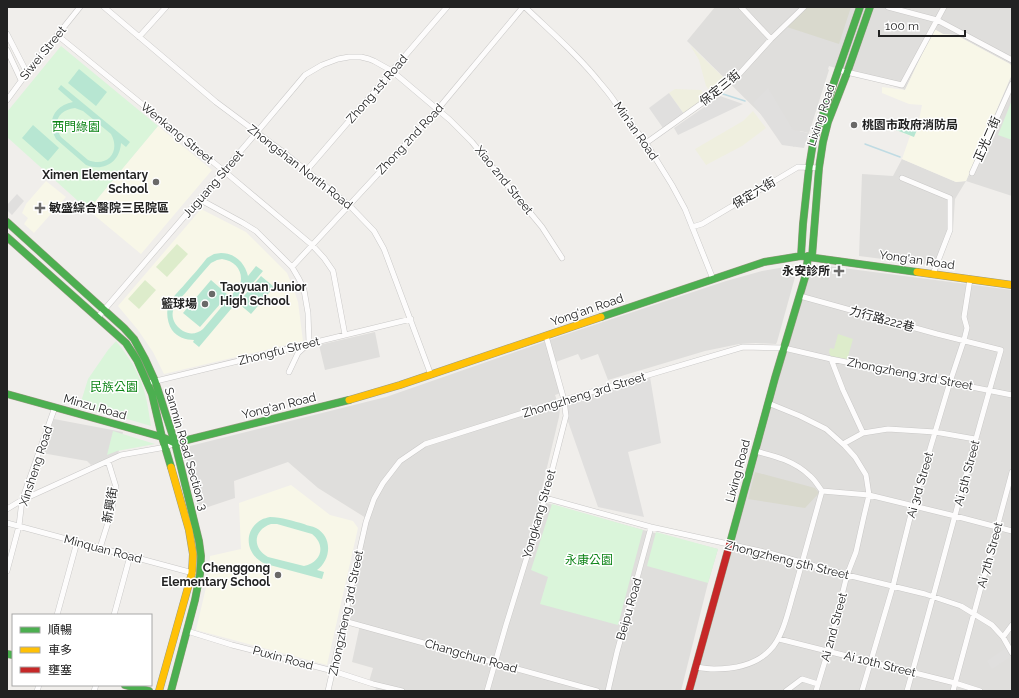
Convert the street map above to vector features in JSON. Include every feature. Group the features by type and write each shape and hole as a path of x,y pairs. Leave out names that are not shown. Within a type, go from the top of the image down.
{"main road":[{"name":"Lixing Road","path":"807,257 803,224 813,143 860,7"},
{"name":"Lixing Road","path":"689,691 768,403 806,274 818,168 828,122 870,7"},
{"name":"Sanmin Road Section 3","path":"7,222 134,339 145,359 151,382 175,443 199,541 201,556 200,574 195,600 171,691"},
{"name":"Sanmin Road Section 3","path":"7,237 98,317 126,344 151,382 152,394 162,437 189,530 193,554 192,573 159,691"},
{"name":"Yong'an Road","path":"175,443 340,403 431,375 764,262 807,257 1012,285"},
{"name":"Minzu Road","path":"7,394 162,437 175,443"},
{"path":"129,686 149,691"}],"street":[{"name":"Siwei Street","path":"7,100 21,80 80,7"},
{"name":"Zhongshan North Road","path":"104,7 216,102 257,132 349,205 374,230 384,249 431,375"},
{"path":"139,37 166,7"},
{"name":"Zhong 1st Road","path":"306,170 447,7"},
{"name":"Zhong 2nd Road","path":"292,267 438,109 524,7"},
{"name":"Min'an Road","path":"524,7 562,42 591,72 615,101 646,143 685,209 713,279"},
{"path":"741,7 772,39"},
{"name":"保定三街","path":"646,143 733,82 772,39 804,7"},
{"path":"888,7 937,20 1012,60"},
{"path":"838,70 902,85 944,7"},
{"path":"7,34 27,73"},
{"name":"Wenkang Street","path":"57,35 312,245 333,271 345,335"},
{"path":"7,50 21,80"},
{"name":"Juguang Street","path":"98,317 224,171 304,75 322,65 338,59 361,57 374,61 392,71 438,109"},
{"name":"正光二街","path":"972,173 1012,84"},
{"name":"Xiao 2nd Street","path":"438,109 472,142 502,180 542,226 562,258"},
{"name":"保定六街","path":"692,227 702,224 798,168 818,168"},
{"path":"902,178 950,198 950,230 933,274"},
{"path":"199,199 256,231 292,267 299,279 304,290 308,313 309,343 298,353 289,372"},
{"name":"Ai 3rd Street","path":"862,691 893,586 935,432 964,340 967,328 964,317 970,279"},
{"name":"力行路222巷","path":"800,296 1001,350"},
{"name":"Zhongfu Street","path":"151,382 411,319"},
{"name":"Yongkang Street","path":"487,691 545,498 566,416 564,400 546,336"},
{"name":"Zhongzheng 3rd Street","path":"328,691 366,522 374,499 383,483 400,461 425,444 564,400 743,347 784,348 1012,395"},
{"name":"Ai 5th Street","path":"907,691 956,516 975,439 1001,350"},
{"path":"831,358 843,390 863,433"},
{"name":"Ai 2nd Street","path":"768,403 800,416 826,429 855,457 866,475 869,495 856,552 847,575 828,651 816,691"},
{"name":"Xinsheng Road","path":"7,571 19,526 22,500 55,407"},
{"path":"843,444 863,433 888,429 935,432 975,439"},
{"path":"7,509 22,500 121,455 166,447 175,443"},
{"path":"755,451 791,462 810,476 822,491 869,495 1012,531"},
{"name":"新興街","path":"100,548 111,513 116,487 108,461"},
{"name":"Ai 7th Street","path":"953,691 1012,472"},
{"path":"696,667 713,670 742,666 756,660 770,651 779,638 822,491"},
{"name":"Zhongzheng 5th Street","path":"545,498 651,527 769,553 934,597 961,606 992,626 1003,637 1012,653"},
{"name":"Minquan Road","path":"7,523 200,574"},
{"name":"Beipu Road","path":"608,691 651,527"},
{"path":"57,614 77,542"},
{"path":"114,614 130,556"},
{"name":"Changchun Road","path":"344,620 597,691"},
{"path":"1003,637 1012,625"},
{"name":"Puxin Road","path":"187,631 232,645 333,671 373,684 402,691"},
{"name":"Ai 10th Street","path":"779,638 955,683 980,691"},
{"path":"786,691 802,679 818,684"}],"shaded area":[{"path":"715,7 1012,7 1012,67 1010,64 956,35 943,34 934,29 905,90 829,66 809,133 800,131 794,147 687,41"},
{"path":"808,7 851,7 839,44 787,27"},
{"path":"934,29 943,34 956,35 1010,64 1012,67 1012,74 966,181 956,182 902,159 910,136 896,130 900,119 918,125 922,105 909,104 882,93 882,87 905,90"},
{"path":"1012,74 1012,196 966,181"},
{"path":"768,88 793,130 809,133 804,148 782,145 753,103"},
{"path":"669,93 684,114 663,128 649,108"},
{"path":"720,96 743,104 678,135 674,128"},
{"name":"Ximen Elementary School","path":"158,126 212,170 141,254 88,210"},
{"path":"902,159 956,182 966,181 955,199 953,230 938,266 859,256 862,174 893,176"},
{"name":"敏盛綜合醫院三民院區","path":"46,181 66,197 34,233 24,224 28,218 22,213 26,204"},
{"path":"17,194 24,201 12,215 7,210 7,205"},
{"name":"Taoyuan Junior High School","path":"201,209 246,232 287,273 298,302 303,341 164,374 153,352 138,330 118,306"},
{"path":"812,264 1012,290 1012,691 690,691 808,272"},
{"path":"791,266 795,267 797,270 776,344 739,344 705,351 608,380 598,354 581,360 578,354 553,363 561,393 555,395 560,409 539,501 718,549 681,691 375,691 376,688 368,685 373,668 352,662 360,625 344,619 366,518 318,488 288,462 234,481 235,498 199,510 185,450 186,447 386,397 558,337 726,281 762,271"},
{"path":"375,332 380,357 325,370 319,345"},
{"path":"650,377 661,443 628,452 644,517 598,507 564,410 567,402"},
{"path":"54,419 123,432 118,455 91,465 87,461 42,453"},
{"path":"755,472 815,488 819,493 805,508 748,499"},
{"name":"Chenggong Elementary School","path":"291,485 330,515 353,521 358,528 327,665 196,630 208,579 210,556 241,549 239,503"},
{"path":"1006,648 1012,656 992,669 987,661"}],"green space":[{"path":"690,45 729,83 712,93 706,86 699,60"},
{"name":"西門綠園","path":"61,46 158,126 88,210 7,137 7,112"},
{"path":"79,69 107,92 96,106 68,83"},
{"path":"61,85 130,142 126,147 121,143 118,155 110,164 99,167 86,165 56,139 52,126 54,115 61,107 73,102 58,89","holes":["75,108 83,111 111,134 114,141 114,147 110,157 106,160 101,162 88,160 61,137 58,132 58,118 64,111"]},
{"path":"675,89 701,90 707,98 684,114 669,93"},
{"path":"1012,100 1012,140 998,135"},
{"path":"753,111 766,128 742,146 706,165 695,149 743,121"},
{"path":"900,119 919,125 914,137 896,130"},
{"path":"33,125 59,148 48,161 22,138"},
{"path":"177,244 188,254 167,277 156,267"},
{"path":"226,253 235,257 242,263 248,276 256,266 263,271 199,347 193,342 194,340 182,338 176,335 168,322 167,310 175,295 207,258 214,254","holes":["222,259 227,260 238,268 241,276 240,285 203,329 193,333 183,331 173,320 175,305 211,263"]},
{"path":"261,276 274,287 251,314 238,303"},
{"path":"145,280 156,290 139,309 128,299"},
{"name":"籃球場","path":"211,280 228,295 200,327 183,313"},
{"path":"838,334 853,339 847,360 831,357 829,352 830,348 834,349"},
{"name":"民族公園","path":"116,341 130,360 143,387 151,426 80,405 88,379"},
{"path":"113,431 155,444 117,451 107,455"},
{"name":"永康公園","path":"552,504 643,530 618,625 540,604 548,577 531,570"},
{"path":"270,517 292,520 314,527 321,532 325,537 328,549 322,566 317,570 324,572 322,579 266,564 254,555 249,543 251,530 261,520","holes":["271,524 277,524 312,534 319,543 320,548 320,553 315,561 304,566 268,557 263,553 257,544 258,535 265,527"]},
{"name":"永康公園","path":"656,532 718,549 708,583 647,566"}],"waterway":[{"path":"723,94 745,101"},
{"path":"865,144 900,157"}],"traffic: fast":[{"path":"801,256 803,224 813,143 860,7"},
{"path":"812,257 819,168 823,142 828,122 870,7"},
{"path":"7,222 124,328 134,339 155,381 175,443 199,541 201,556 200,574 195,600 171,691"},
{"path":"7,237 126,343 137,360 152,394 171,467"},
{"path":"601,317 764,262 801,256 917,272"},
{"path":"730,543 775,378 806,274 808,256"},
{"path":"7,394 162,437 175,443 349,400"},
{"path":"7,654 12,655"},
{"path":"129,686 149,691"}],"traffic: slow":[{"path":"917,272 1012,285"},
{"path":"349,400 400,385 601,317"},
{"path":"159,691 192,573 193,554 189,530 171,467"}],"traffic: jam":[{"path":"689,691 730,543"}],"place":[{"name":"桃園市政府消防局","path":"854,125"},
{"name":"Ximen Elementary School","path":"156,182"},
{"name":"敏盛綜合醫院三民院區","path":"40,208"},
{"name":"永安診所","path":"839,271"},
{"name":"Taoyuan Junior High School","path":"212,294"},
{"name":"籃球場","path":"205,304"},
{"name":"Chenggong Elementary School","path":"278,575"}]}
